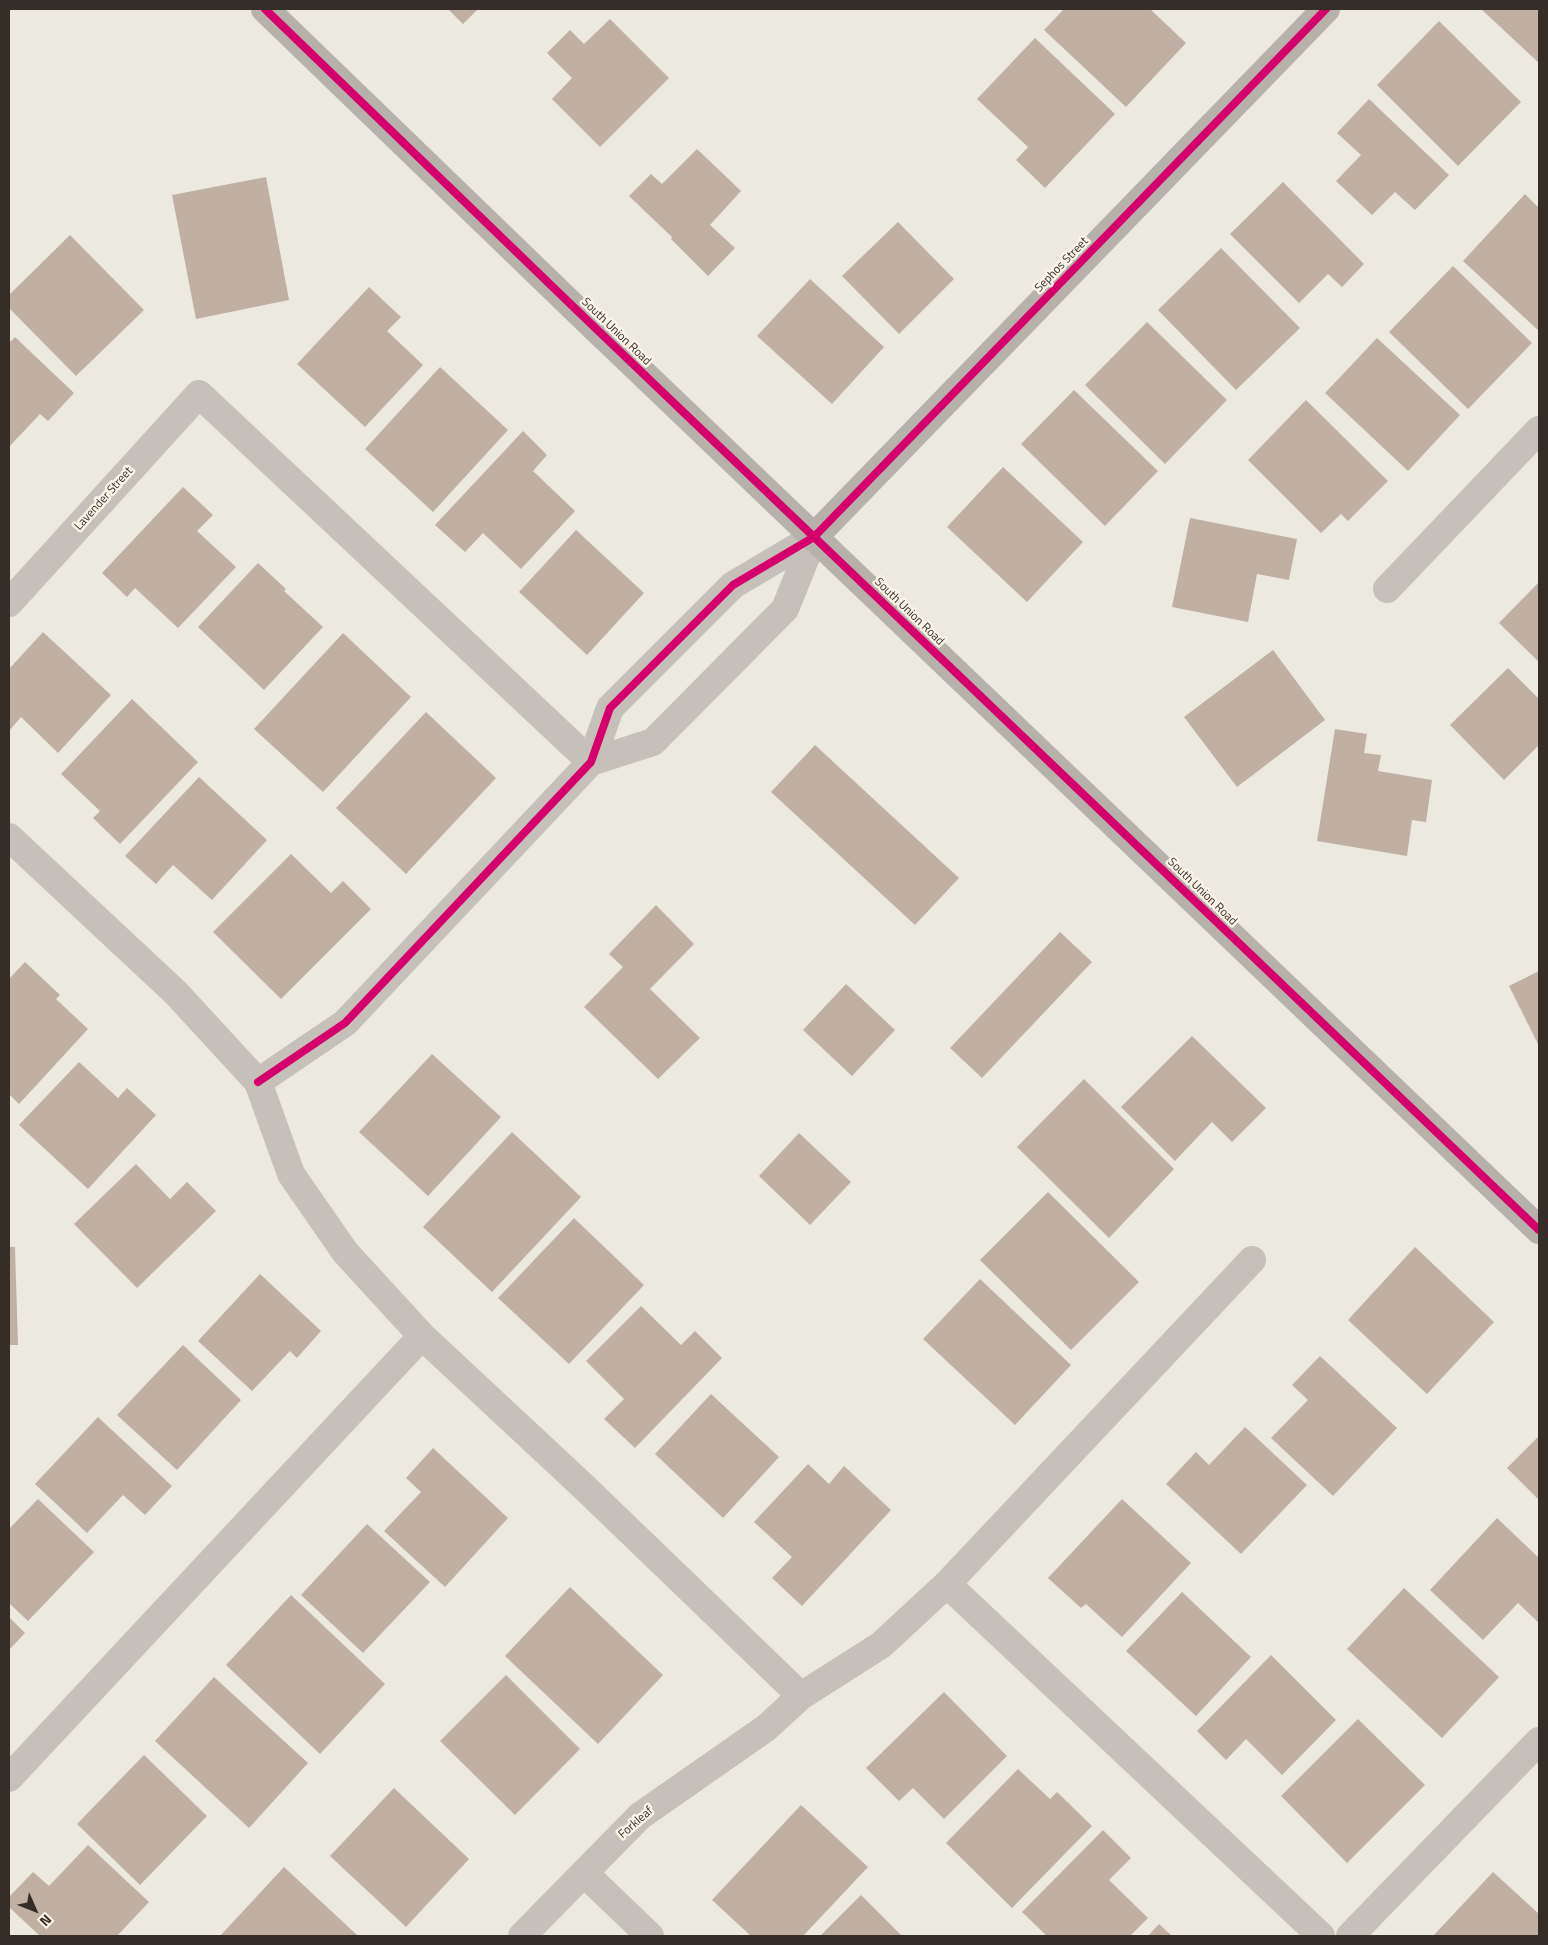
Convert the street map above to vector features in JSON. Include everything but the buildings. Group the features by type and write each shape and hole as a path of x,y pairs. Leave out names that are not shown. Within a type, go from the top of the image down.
{"street":[{"name":"South Union Road","path":"265,9 587,320 1539,1230"},
{"name":"Sephos Street","path":"814,537 1326,9"},
{"name":"Lavender Street","path":"9,604 199,394 591,762"},
{"path":"1387,589 1539,430"},
{"path":"258,1082 345,1024 591,762 610,708 733,584 814,537"},
{"path":"591,762 653,742 785,608 814,537"},
{"path":"9,837 176,993 258,1082 292,1174 345,1252 422,1336 584,1487 801,1696"},
{"name":"Forkleaf","path":"522,1936 640,1816 766,1728 801,1696 881,1645 947,1584 1252,1260"},
{"path":"9,1778 422,1336"},
{"path":"947,1584 1321,1936"},
{"path":"1350,1936 1539,1741"},
{"path":"584,1873 650,1936"}],"cycle path":[{"path":"265,9 587,320 1539,1230"},
{"path":"258,1082 345,1023 591,762 610,708 733,585 814,537 1326,9"}]}
